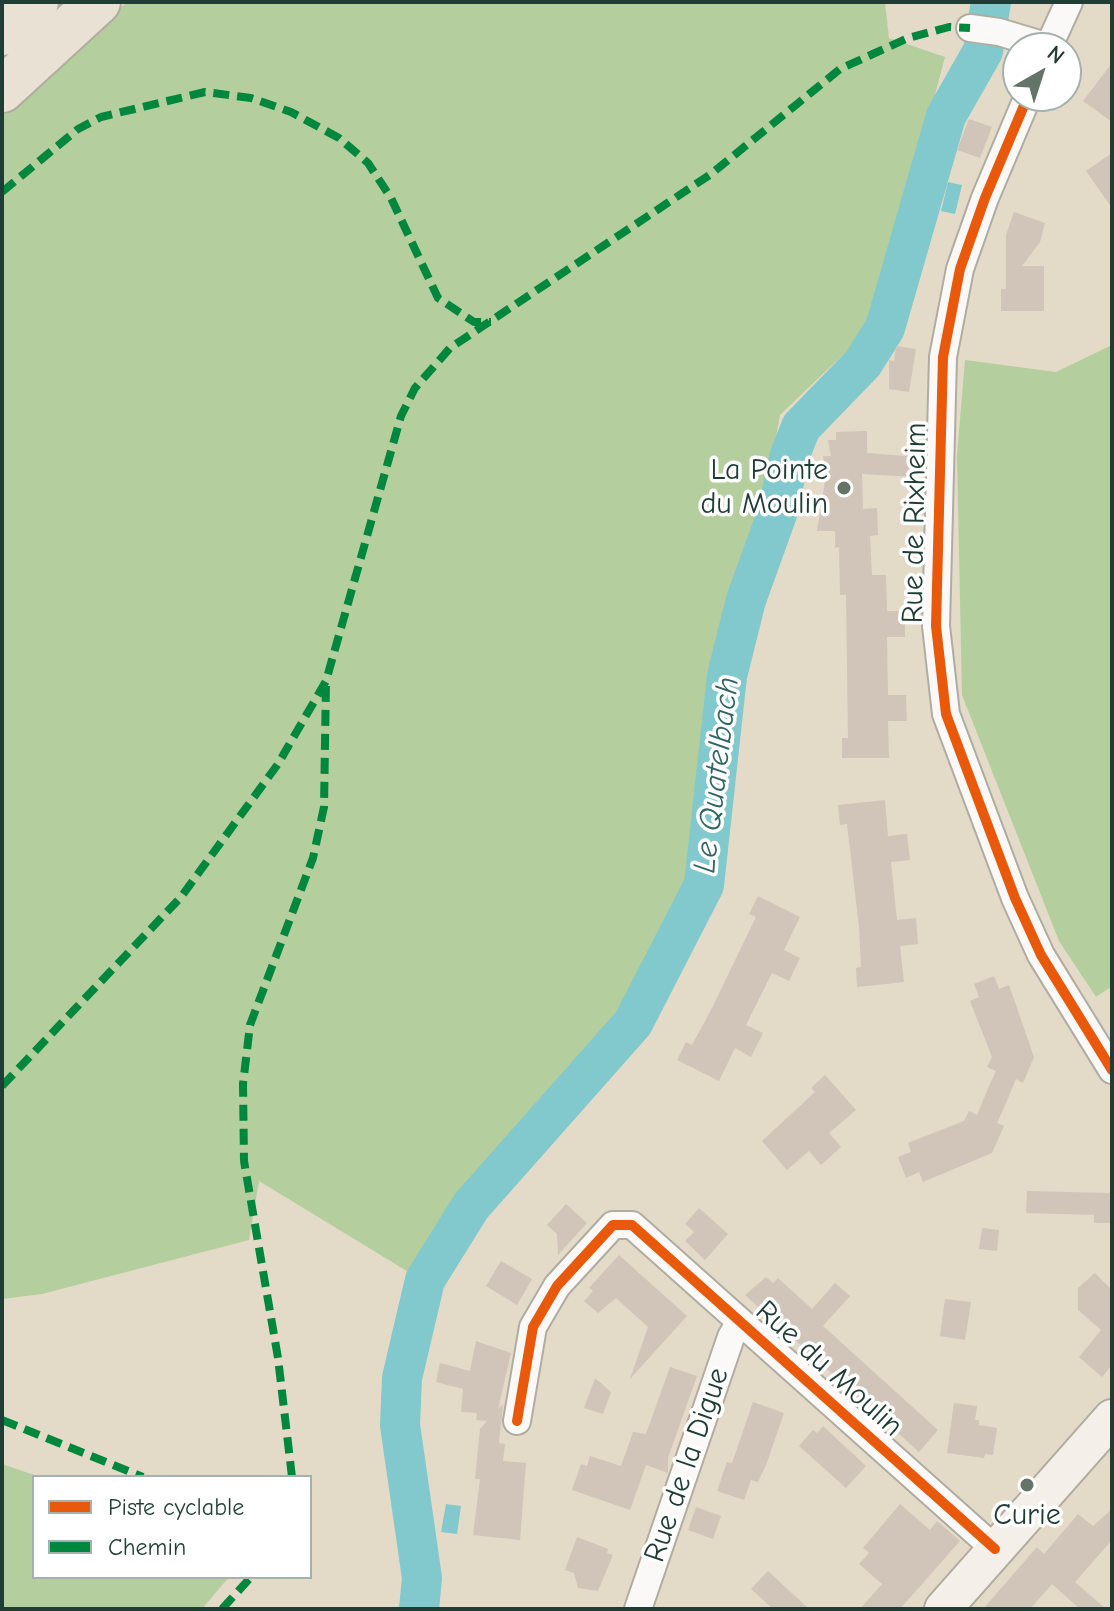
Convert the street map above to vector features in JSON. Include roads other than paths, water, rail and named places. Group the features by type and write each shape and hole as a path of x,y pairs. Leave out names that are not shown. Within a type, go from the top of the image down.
{"highway":[{"path":"2,33 36,2"},
{"path":"2,90 98,2"}],"main road":[{"path":"943,1609 1112,1418"}],"street":[{"path":"1056,32 1069,2"},
{"path":"970,28 1002,33"},
{"name":"Rue de Rixheim","path":"1021,112 985,198 960,269 943,357 936,626 946,714 1015,898 1041,955 1112,1070"},
{"name":"Rue du Moulin","path":"517,1421 533,1327 557,1286 613,1225 632,1225 995,1549"},
{"name":"Rue de la Digue","path":"638,1609 731,1337 740,1322"}],"water":[{"path":"948,182 962,185 955,214 941,211"},
{"path":"446,1504 461,1506 457,1534 441,1532"}],"waterway":[{"name":"Le Quatelbach","path":"419,1609 422,1578 400,1425 402,1378 425,1280 471,1206 633,1023 704,885 727,676 746,600 777,514 790,455 801,427 863,363 885,328 946,116 983,51 991,2"}],"place":[{"name":"La Pointe du Moulin","path":"844,488"},
{"name":"Curie","path":"1027,1485"}]}
